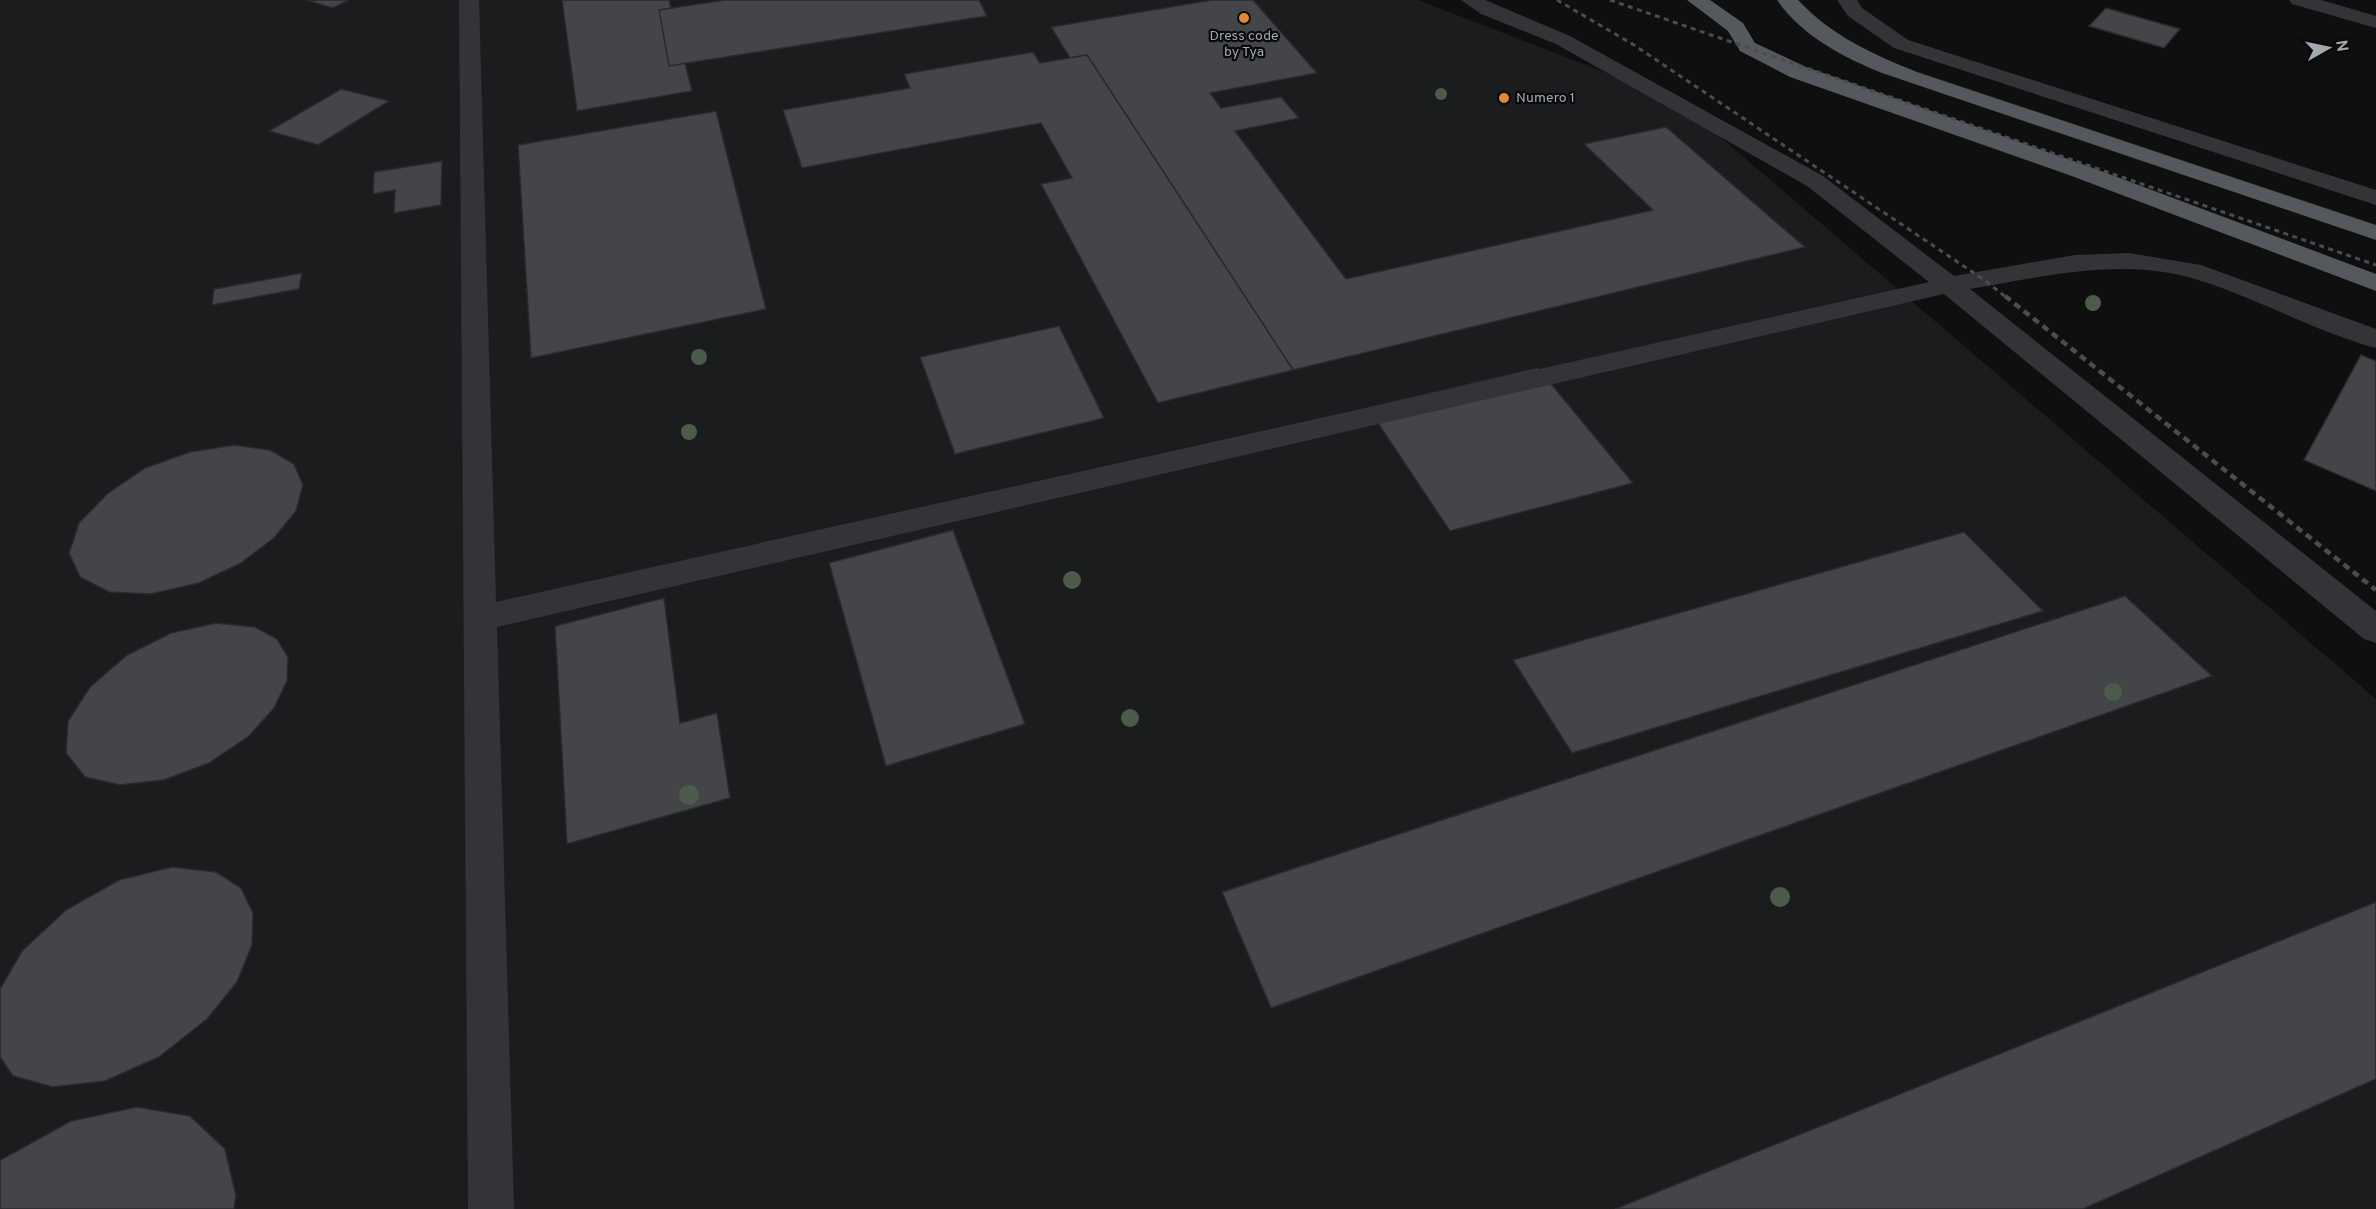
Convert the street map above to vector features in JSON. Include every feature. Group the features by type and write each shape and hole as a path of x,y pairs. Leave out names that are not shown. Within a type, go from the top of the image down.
{"highway":[{"path":"1697,0 1736,27 1747,46 1798,72 2077,170 2376,283"},
{"path":"1787,0 1804,21 1832,42 1871,62 2376,233"}],"street":[{"path":"469,0 491,1209"},
{"path":"1472,0 1488,10 1563,40 1815,181 1949,285 2376,630"},
{"path":"1847,0 1855,12 1900,44 2376,198"},
{"path":"2299,0 2376,22"},
{"path":"480,618 1949,285 2075,263 2129,261 2192,270 2376,339"}],"shaded area":[{"path":"0,0 1418,0 1677,100 2376,699 2376,1209 0,1209"}],"building":[{"path":"306,0 349,0 333,8"},
{"path":"562,0 669,0 692,91 577,111"},
{"path":"725,0 979,0 987,16 669,66 659,10"},
{"path":"1212,0 1253,0 1317,73 1210,93 1221,108 1281,97 1299,118 1235,131 1346,279 1653,210 1584,144 1666,127 1805,247 1293,370 1087,55 1070,58 1051,27"},
{"path":"2106,8 2180,29 2164,48 2089,26"},
{"path":"1033,52 1040,63 1087,55 1293,370 1158,403 1041,184 1072,178 1041,123 802,168 783,110 910,88 904,74"},
{"path":"341,89 389,101 318,145 269,131"},
{"path":"716,111 766,309 531,358 518,145"},
{"path":"442,161 441,205 394,213 395,190 373,194 374,172"},
{"path":"302,273 299,289 212,305 214,289"},
{"path":"1059,326 1104,418 955,454 920,357"},
{"path":"2361,355 2376,361 2376,491 2304,460"},
{"path":"1538,368 1633,483 1450,531 1368,408"},
{"path":"234,445 270,450 294,464 303,485 296,511 274,538 241,563 199,583 151,594 109,592 80,577 69,553 79,523 107,494 145,468 190,452"},
{"path":"953,530 1025,724 886,766 829,563"},
{"path":"1964,532 2043,611 1572,753 1513,660"},
{"path":"2125,596 2212,676 1271,1008 1222,892"},
{"path":"664,598 680,723 717,713 730,798 567,844 555,626"},
{"path":"216,623 255,627 277,639 288,657 287,681 274,708 249,736 209,763 164,780 120,785 85,777 66,753 68,721 90,687 127,655 171,633"},
{"path":"172,867 216,872 241,888 253,913 252,945 237,982 207,1019 159,1057 105,1081 53,1087 13,1076 0,1057 0,989 22,951 66,910 119,880"},
{"path":"2376,902 2376,1079 2083,1209 1615,1209"},
{"path":"137,1107 190,1116 225,1149 236,1196 234,1209 0,1209 0,1161 2,1159 71,1121"}],"railway":[{"path":"1557,0 1634,45 1983,279 2007,298"},
{"path":"1610,0 2376,265"},
{"path":"2005,296 2376,590"}],"place":[{"name":"Dress code by Tya","path":"1244,18"},
{"name":"Numero 1","path":"1504,98"}]}
